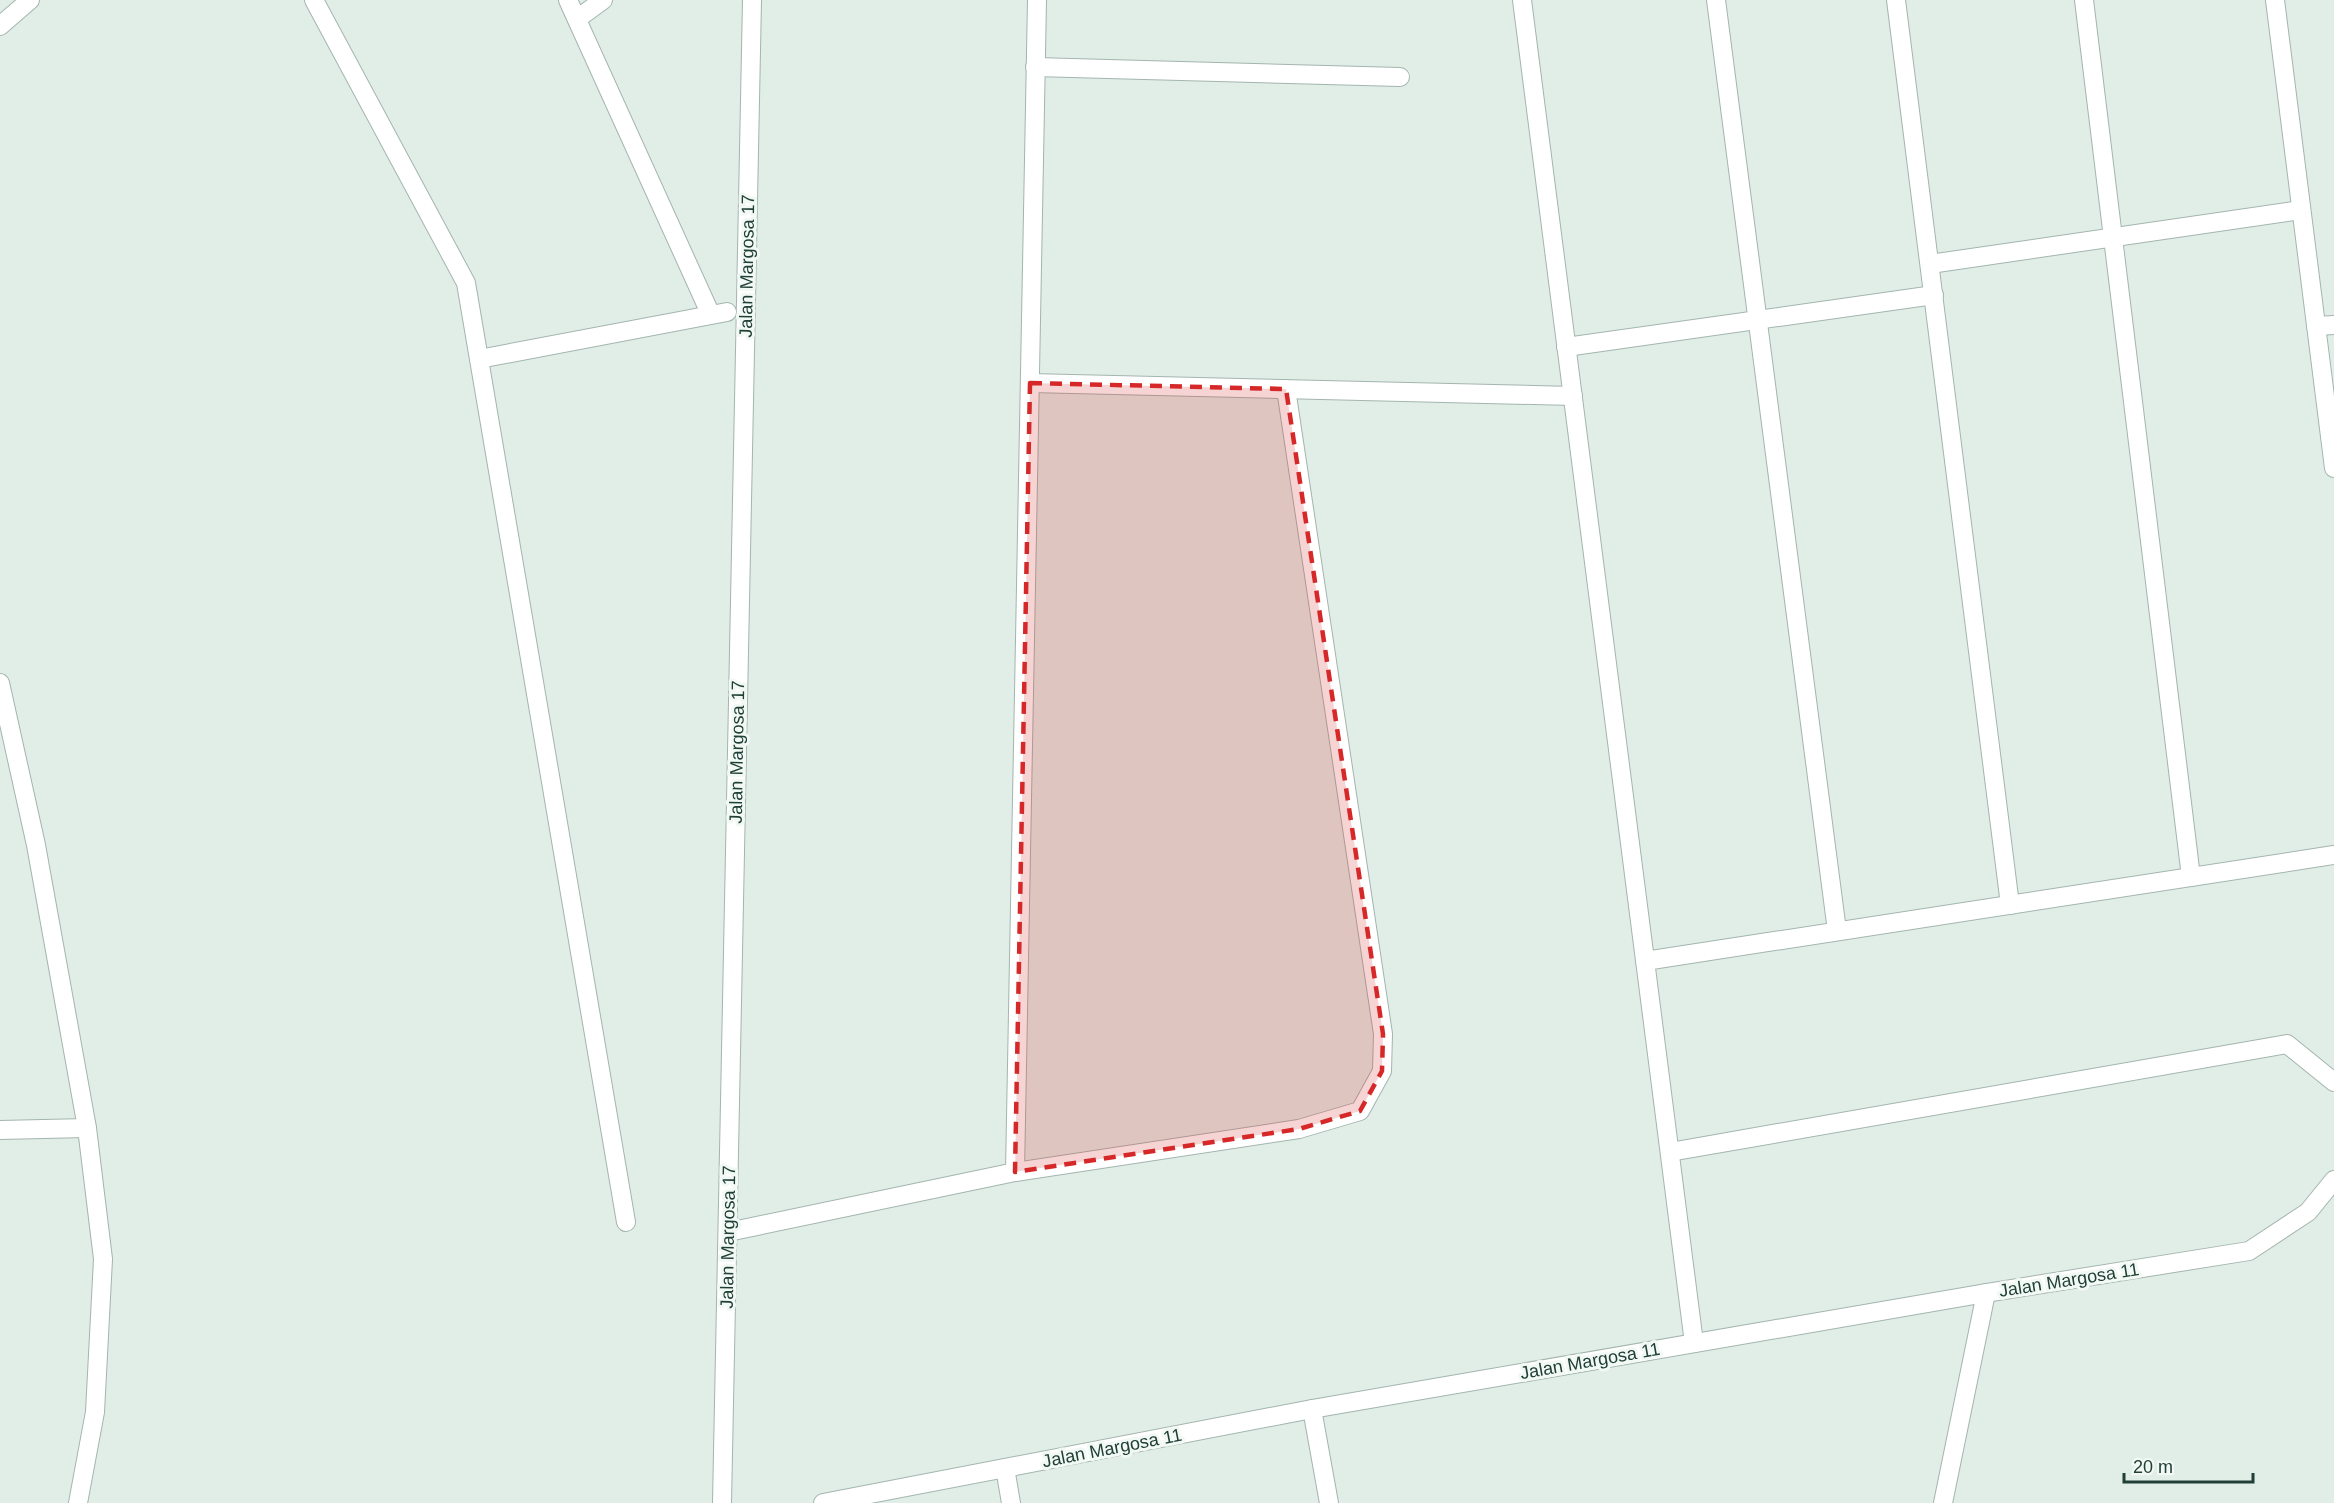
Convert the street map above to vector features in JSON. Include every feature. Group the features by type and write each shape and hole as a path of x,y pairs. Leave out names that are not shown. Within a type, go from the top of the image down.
{"street":[{"path":"0,26 30,0"},
{"path":"314,0 466,284 626,1222"},
{"path":"479,359 718,312 568,0"},
{"path":"577,19 603,0"},
{"name":"Jalan Margosa 17","path":"722,1503 752,0"},
{"path":"1015,1172 1037,0"},
{"path":"1522,0 1694,1343"},
{"path":"1716,0 1837,932"},
{"path":"1896,0 2010,905"},
{"path":"2084,0 2191,877"},
{"path":"2275,0 2301,210 2325,325 2334,468"},
{"path":"1035,67 1400,77"},
{"path":"1930,264 2301,210"},
{"path":"1566,347 1934,296"},
{"path":"1030,383 1573,396"},
{"path":"728,1232 1015,1172 1299,1129 1360,1111 1383,1071 1383,1034 1286,389"},
{"path":"0,683 36,845 87,1128 103,1259 96,1412 78,1503"},
{"path":"1645,961 2334,855"},
{"path":"1670,1152 2287,1044 2334,1082"},
{"path":"0,1130 87,1128"},
{"name":"Jalan Margosa 11","path":"823,1503 1312,1409 1986,1293 2249,1251 2308,1212 2334,1180"},
{"path":"1943,1503 1986,1293"},
{"path":"1312,1409 1329,1503"},
{"path":"1005,1468 1011,1503"}],"highlighted area":[{"path":"1030,383 1286,389 1383,1034 1382,1071 1360,1111 1299,1129 1015,1172"}]}
